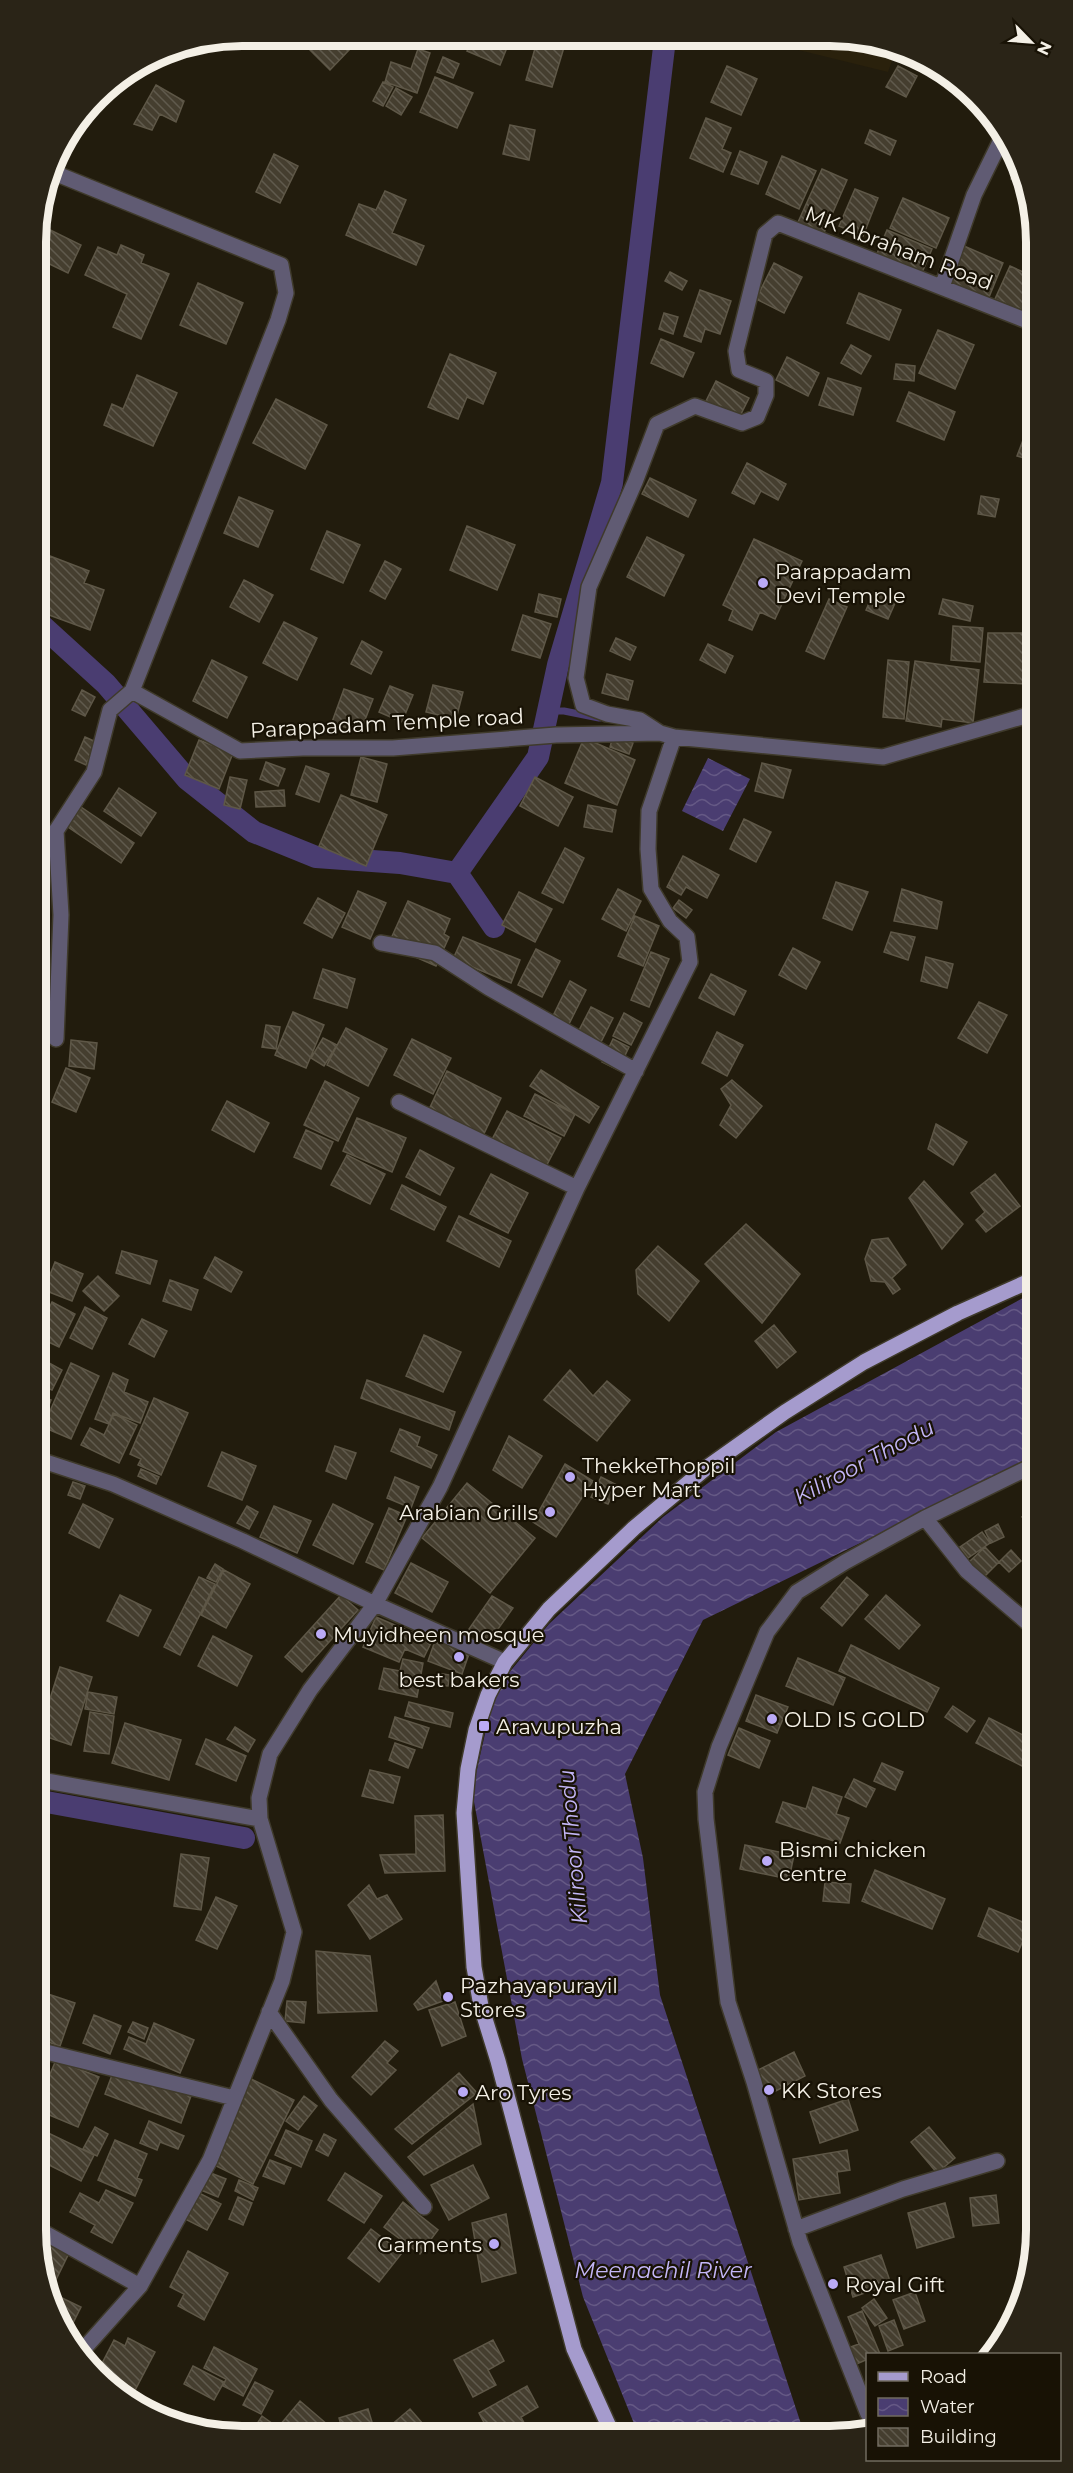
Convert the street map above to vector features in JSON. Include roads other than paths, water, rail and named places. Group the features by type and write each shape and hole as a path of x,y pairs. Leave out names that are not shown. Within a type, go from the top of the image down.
{"main road":[{"path":"609,2426 581,2369 568,2329 498,2061 481,2006 474,1967 464,1813 466,1776 476,1730 488,1695 505,1662 565,1594 634,1528 706,1468 785,1412 864,1362 958,1313 1026,1282"}],"street":[{"path":"942,287 974,195 1000,145"},
{"path":"47,836 56,831 94,772 110,710 130,693 278,320 286,287 281,265 59,175"},
{"name":"MK Abraham Road","path":"667,735 640,720 607,714 583,705 576,678 589,587 635,482 657,424 695,406 742,423 758,417 766,395 766,381 739,370 736,351 765,234 778,223 1027,320"},
{"name":"Parappadam Temple road","path":"130,693 240,751 393,748 556,735 667,735 883,757 1027,716"},
{"path":"85,2347 140,2286 210,2160 282,1981 294,1932 260,1819 259,1798 270,1754 310,1690 375,1604 441,1487 577,1188 690,962 687,937 670,921 651,889 648,849 649,811 667,735"},
{"path":"56,831 61,915 56,1039"},
{"path":"381,943 435,953 500,994 636,1071"},
{"path":"399,1102 577,1188"},
{"path":"46,1462 112,1484 243,1541 375,1604 505,1662"},
{"path":"866,2411 796,2229 728,2002 706,1819 705,1792 719,1748 767,1632 797,1592 845,1562 925,1518 1026,1469"},
{"path":"925,1518 967,1571 1026,1622"},
{"path":"46,1781 260,1819"},
{"path":"269,2012 331,2100 424,2207"},
{"path":"46,2052 234,2098"},
{"path":"796,2229 903,2189 998,2161"},
{"path":"46,2234 140,2286"}],"water":[{"path":"708,758 750,779 723,831 682,811"},
{"name":"Meenachil River","path":"1026,1296 1026,1462 703,1620 625,1774 643,1858 660,1995 802,2426 635,2426 583,2297 522,2059 472,1791 495,1690 549,1624 663,1517 776,1432"}],"waterway":[{"path":"457,873 538,757 558,665 612,483 664,46"},
{"path":"47,630 106,684 187,779 254,832 316,857 400,863 457,873 494,927"},
{"path":"548,711 564,711 599,718"},
{"path":"46,1802 244,1838"}],"place":[{"name":"Parappadam Devi Temple","path":"763,583"},
{"name":"ThekkeThoppil Hyper Mart","path":"570,1477"},
{"name":"Arabian Grills","path":"550,1512"},
{"name":"Muyidheen mosque","path":"321,1634"},
{"name":"best bakers","path":"459,1657"},
{"name":"OLD IS GOLD","path":"772,1719"},
{"name":"Aravupuzha","path":"484,1726"},
{"name":"Bismi chicken centre","path":"767,1861"},
{"name":"Pazhayapurayil Stores","path":"448,1997"},
{"name":"KK Stores","path":"769,2090"},
{"name":"Aro Tyres","path":"463,2092"},
{"name":"Garments","path":"494,2244"},
{"name":"Royal Gift","path":"833,2284"}],"water label":[{"name":"Kiliroor Thodu","path":"864,1462"},
{"name":"Kiliroor Thodu","path":"573,1847"}]}
